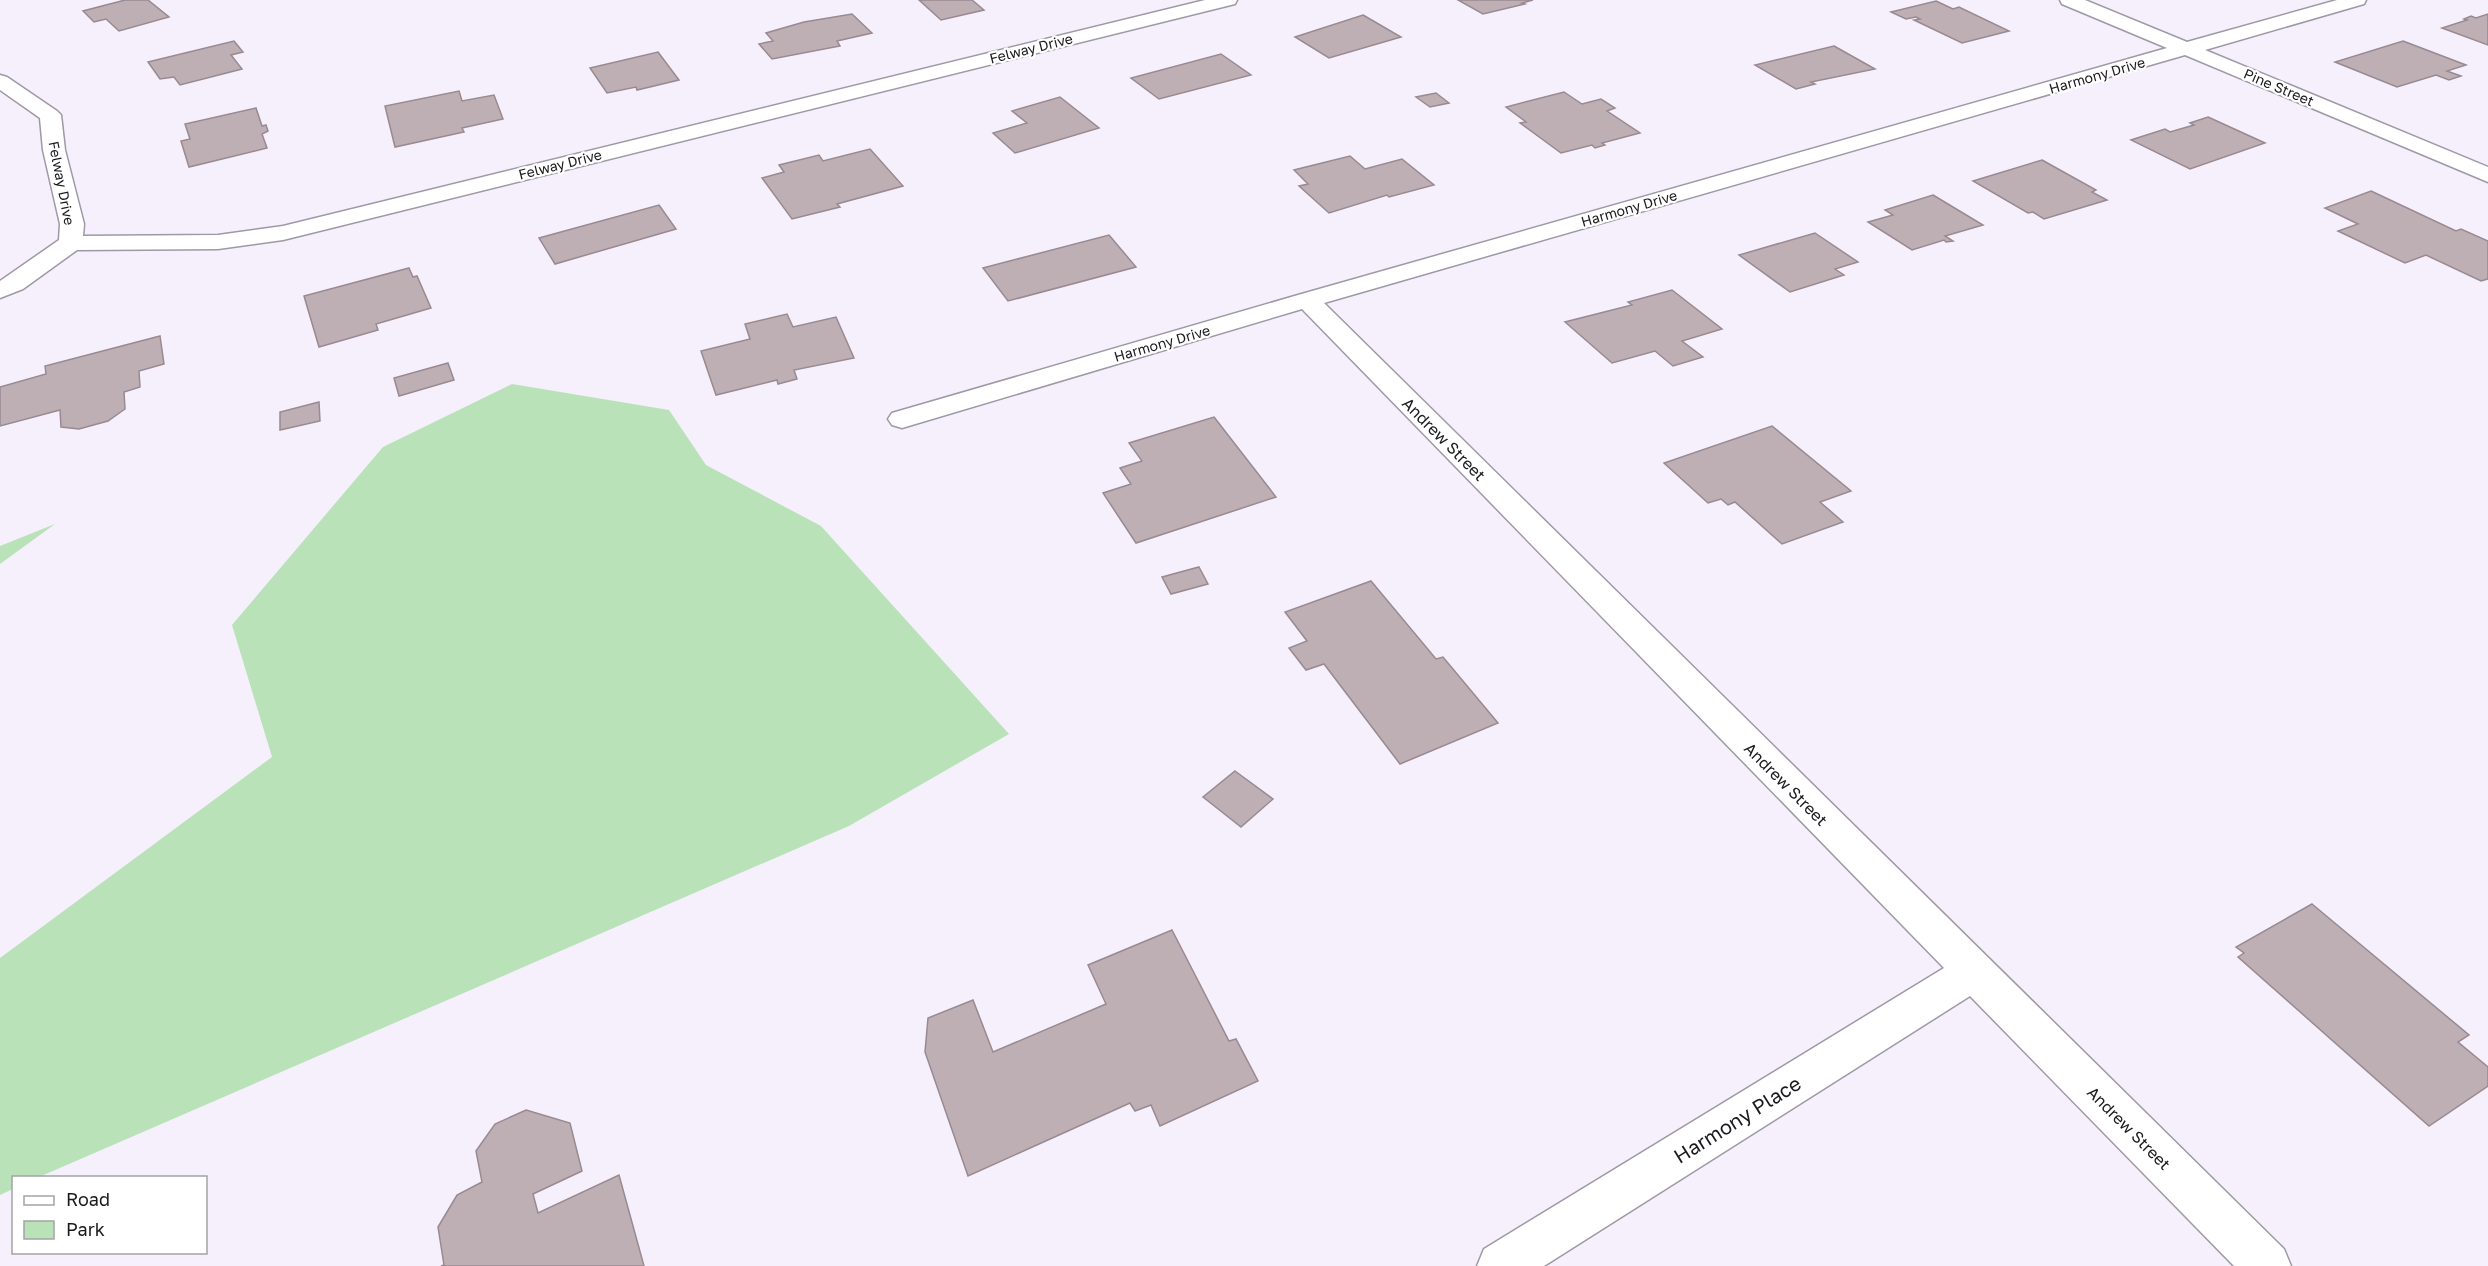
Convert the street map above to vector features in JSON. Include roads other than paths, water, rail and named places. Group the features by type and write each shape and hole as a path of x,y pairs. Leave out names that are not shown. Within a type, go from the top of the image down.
{"street":[{"name":"Felway Drive","path":"0,81 50,115 54,150 72,224 71,243 218,242 283,233 1228,0"},
{"name":"Pine Street","path":"2069,0 2488,175"},
{"name":"Harmony Drive","path":"902,419 1307,300 2357,0"},
{"path":"0,290 14,284 71,243"},
{"name":"Andrew Street","path":"1307,300 2267,1266"},
{"name":"Harmony Place","path":"1501,1266 1973,972"}]}
